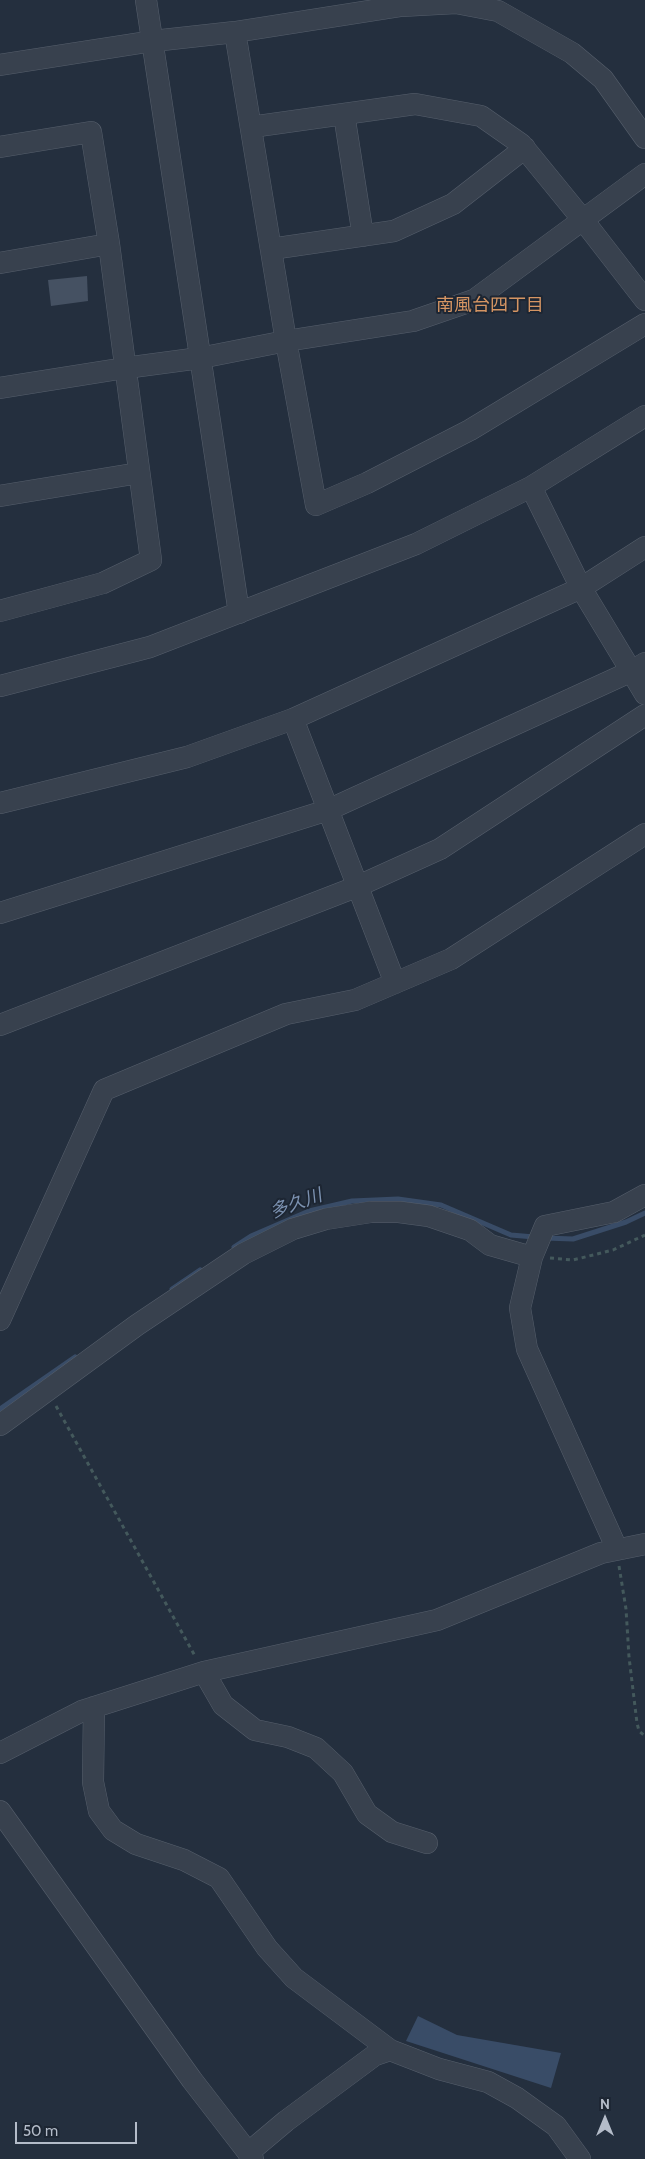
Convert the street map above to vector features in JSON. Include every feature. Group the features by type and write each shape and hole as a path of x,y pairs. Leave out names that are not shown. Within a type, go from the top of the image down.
{"street":[{"path":"146,0 239,613"},
{"path":"0,65 153,40 236,32 327,9 373,5 478,4 498,11 572,53 603,79 645,138"},
{"path":"236,32 286,341 316,505 367,483 470,430 645,324"},
{"path":"251,127 414,104 481,116 525,148 645,300"},
{"path":"344,114 363,236"},
{"path":"0,147 91,132 109,244 151,560 104,583 0,611"},
{"path":"271,250 394,231 453,204 525,148"},
{"path":"0,388 200,358 286,341 413,321 474,300 645,174"},
{"path":"0,263 109,244"},
{"path":"0,686 150,647 416,544 531,487 645,416"},
{"path":"0,496 139,473"},
{"path":"531,487 582,588 639,667 645,694"},
{"path":"0,803 187,757 293,719 582,588 645,547"},
{"path":"0,913 328,810 639,667"},
{"path":"0,1025 356,887 440,849 645,715"},
{"path":"293,719 356,887 395,983"},
{"path":"0,1320 104,1090 286,1014 355,1000 451,959 645,834"},
{"path":"617,1549 527,1349 520,1308 534,1251 545,1226 614,1212 645,1194"},
{"path":"0,1425 167,1304 243,1254 293,1229 326,1218 371,1212 399,1212 429,1216 470,1230 490,1245 534,1251"},
{"path":"0,1753 82,1711 94,1707 204,1672 360,1639 437,1620 601,1552 645,1544"},
{"path":"204,1672 223,1705 255,1730 288,1738 316,1748 343,1773 367,1814 392,1832 427,1843"},
{"path":"94,1707 93,1782 99,1811 113,1830 136,1844 184,1860 219,1878 267,1948 294,1978 390,2050 439,2069 488,2082 517,2098 556,2126 580,2159"},
{"path":"0,1810 192,2080 250,2156 286,2121 375,2055 390,2050"}],"path":[{"path":"534,1251 573,1260 613,1250 645,1235"},
{"path":"47,1390 204,1672"},
{"path":"617,1549 626,1608 629,1657 637,1723 639,1731 645,1736"}],"water":[{"path":"418,2016 457,2035 561,2053 551,2088 406,2041"}],"building":[{"path":"87,276 88,301 51,306 48,280"}],"waterway":[{"name":"多久川","path":"234,1247 251,1236 309,1211 352,1201 398,1199 441,1205 511,1235 534,1237"},
{"name":"多久川","path":"545,1238 573,1239 626,1222 645,1213"},
{"name":"多久川","path":"172,1289 200,1270"},
{"name":"多久川","path":"0,1409 75,1357"}],"district":[{"name":"南風台四丁目","path":"490,306"}]}
